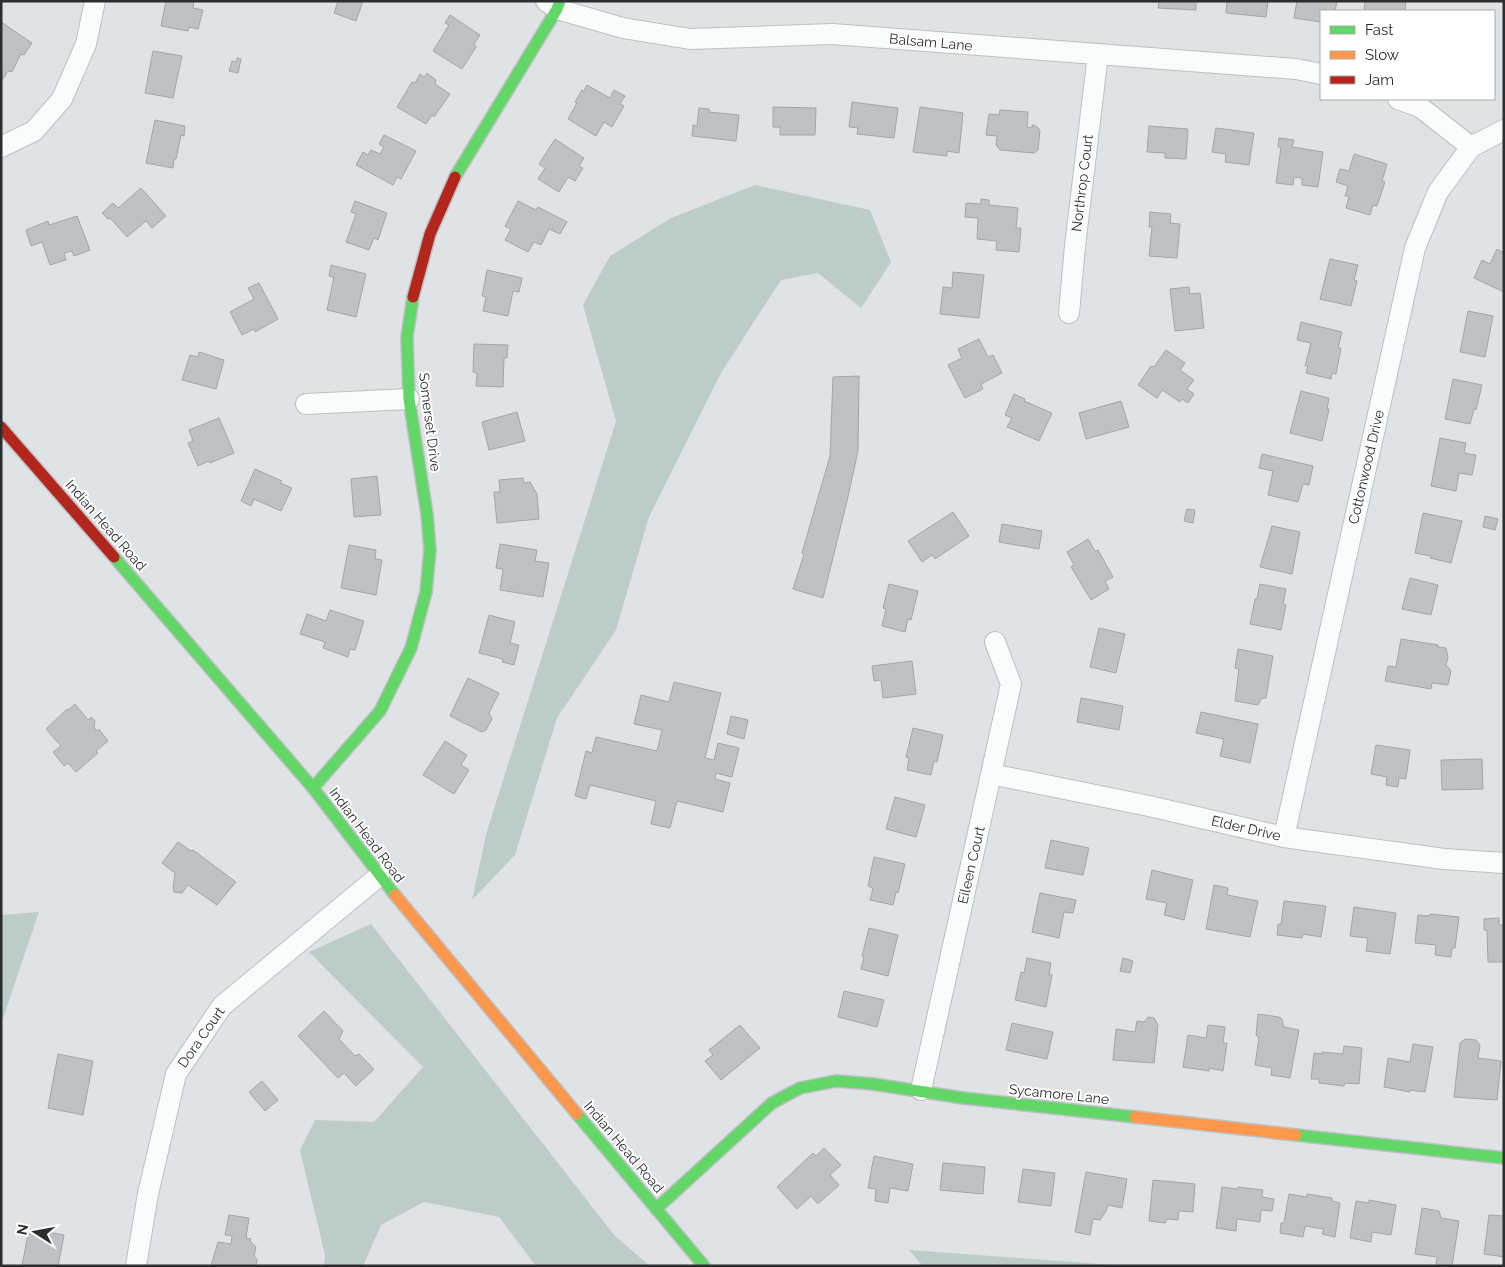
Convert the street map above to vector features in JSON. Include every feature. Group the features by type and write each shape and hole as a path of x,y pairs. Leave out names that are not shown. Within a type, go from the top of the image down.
{"street":[{"path":"1,147 34,130 62,99 86,44 95,1"},
{"name":"Balsam Lane","path":"555,4 623,28 690,39 832,34 1296,69 1320,74"},
{"name":"Somerset Drive","path":"313,788 380,711 411,648 426,592 430,550 427,514 409,399 407,337 414,295 430,234 458,170 555,4"},
{"name":"Northrop Court","path":"1069,313 1074,246 1098,54"},
{"path":"1401,100 1420,107 1471,147"},
{"name":"Cottonwood Drive","path":"1284,836 1415,248 1438,192 1471,147 1504,130"},
{"path":"306,404 409,399"},
{"name":"Indian Head Road","path":"1,427 313,788 379,876 704,1266"},
{"name":"Eileen Court","path":"921,1090 1011,684 995,642"},
{"name":"Elder Drive","path":"991,774 1284,836 1444,859 1504,864"},
{"name":"Dora Court","path":"136,1266 148,1194 176,1074 222,1006 379,876"},
{"name":"Sycamore Lane","path":"656,1209 772,1103 800,1088 836,1081 921,1090 963,1098 1504,1158"}],"shaded area":[{"path":"755,185 870,210 891,262 861,308 818,273 781,280 721,373 649,517 616,630 557,718 515,855 472,900 487,831 616,421 583,305 610,256 671,218"},
{"path":"39,912 1,1024 1,915"},
{"path":"371,924 615,1236 650,1266 536,1266 499,1217 424,1202 381,1225 363,1266 324,1266 325,1255 300,1150 315,1120 374,1122 423,1067 309,952"},
{"path":"909,1250 1115,1265 923,1266"}],"building":[{"path":"166,1 194,1 193,8 203,10 198,29 189,27 188,31 161,26"},
{"path":"338,1 363,1 356,21 334,13"},
{"path":"1159,1 1196,1 1196,10 1158,8"},
{"path":"1227,1 1268,1 1266,17 1226,13"},
{"path":"1297,1 1337,1 1335,10 1320,10 1320,22 1294,18"},
{"path":"1365,1 1406,1 1405,10 1364,10"},
{"path":"450,15 480,35 474,44 476,47 462,69 433,51 449,25 445,23"},
{"path":"1,22 32,43 24,55 21,54 12,72 8,71 3,79 1,77"},
{"path":"153,51 182,56 173,98 145,93"},
{"path":"237,58 241,59 238,73 229,71 232,61 236,62"},
{"path":"427,73 436,80 435,84 450,94 434,117 432,115 426,124 397,107 412,82 415,83 420,74 424,77"},
{"path":"587,85 610,98 614,90 625,96 620,104 624,106 612,127 604,122 596,136 568,119 577,103 575,102"},
{"path":"852,102 898,108 894,138 857,134 858,128 849,127"},
{"path":"773,107 816,108 815,135 780,135 780,127 773,127"},
{"path":"920,107 963,113 959,153 947,151 947,156 913,152"},
{"path":"699,108 709,109 709,112 739,115 736,141 692,136 693,125 697,126"},
{"path":"1000,110 1028,112 1027,127 1032,128 1032,125 1040,130 1038,150 1034,153 1000,150 996,145 997,136 986,135 989,114 999,115"},
{"path":"155,120 185,126 184,136 181,135 173,168 146,163"},
{"path":"1149,126 1188,129 1186,159 1165,158 1165,153 1147,152"},
{"path":"1216,128 1254,133 1249,165 1225,162 1226,154 1212,152"},
{"path":"384,135 416,151 401,179 397,177 393,185 356,165 363,152 368,155 371,150 380,154 384,147 379,144"},
{"path":"1279,138 1294,140 1292,147 1323,152 1318,187 1302,185 1302,178 1294,177 1293,185 1276,183 1281,147 1278,147"},
{"path":"555,139 584,158 579,166 583,168 575,181 568,177 559,192 538,179 545,168 539,164"},
{"path":"1354,154 1387,164 1382,181 1385,182 1377,206 1373,205 1370,215 1346,208 1349,196 1345,196 1348,186 1336,182 1340,169 1349,171"},
{"path":"141,188 166,216 152,228 146,221 127,237 110,218 108,219 102,213 113,203 118,208"},
{"path":"981,199 989,200 989,205 1018,208 1016,228 1021,228 1019,252 996,250 997,241 977,239 978,218 965,217 966,203 981,204"},
{"path":"355,201 387,213 378,240 374,238 369,250 346,242 356,214 351,212"},
{"path":"518,201 536,210 538,207 567,222 560,234 549,229 541,245 534,242 528,252 505,240 511,229 505,226"},
{"path":"1150,212 1171,214 1170,223 1180,224 1177,258 1149,256 1152,227 1149,227"},
{"path":"77,216 90,250 74,256 72,251 64,253 66,260 50,265 42,242 31,246 26,230 48,221 49,225"},
{"path":"1497,249 1504,253 1504,292 1474,278 1482,260 1490,264"},
{"path":"1330,259 1358,265 1354,280 1357,281 1351,306 1320,299"},
{"path":"331,265 366,274 356,317 327,310 334,277 329,276"},
{"path":"487,270 522,278 519,292 513,291 508,316 483,311 486,297 482,296"},
{"path":"953,272 984,275 979,318 940,314 943,287 952,288"},
{"path":"259,283 278,319 255,332 254,329 242,335 230,312 254,299 248,288"},
{"path":"1189,287 1190,294 1200,293 1204,328 1175,331 1170,289"},
{"path":"1468,311 1493,316 1485,357 1460,352"},
{"path":"1301,322 1342,332 1338,348 1341,348 1336,374 1332,373 1331,379 1306,373 1308,366 1305,366 1311,343 1297,340"},
{"path":"979,339 988,357 993,355 1002,373 981,384 983,389 965,398 948,365 962,358 958,349"},
{"path":"474,344 508,345 507,358 504,358 503,387 476,386 477,373 473,372"},
{"path":"1166,350 1185,363 1180,370 1194,380 1187,389 1194,394 1188,403 1182,399 1180,402 1162,390 1157,398 1138,385 1151,366 1154,367"},
{"path":"199,352 224,360 216,389 182,380 190,355 198,357"},
{"path":"859,376 858,451 823,598 793,589 830,456 833,377"},
{"path":"1453,379 1482,385 1476,410 1474,409 1470,424 1445,419"},
{"path":"1301,391 1329,398 1327,409 1329,409 1322,441 1290,433"},
{"path":"1014,394 1025,399 1024,401 1052,413 1039,441 1007,427 1012,418 1005,415"},
{"path":"1121,401 1129,427 1086,439 1079,413"},
{"path":"517,412 525,441 489,450 482,422"},
{"path":"219,418 234,453 198,466 188,443 193,441 189,430"},
{"path":"1440,438 1466,443 1464,453 1476,455 1472,475 1459,473 1456,491 1431,486"},
{"path":"1262,454 1313,466 1309,485 1303,484 1298,502 1268,495 1273,471 1259,468"},
{"path":"255,469 282,481 280,483 292,488 281,511 254,499 251,506 241,501"},
{"path":"377,476 381,515 354,517 351,479"},
{"path":"523,478 524,483 530,482 537,494 539,519 497,523 494,492 500,492 499,480"},
{"path":"1187,509 1195,510 1193,523 1184,521"},
{"path":"953,512 969,536 935,559 932,555 922,562 908,541"},
{"path":"1423,513 1462,521 1451,563 1415,553"},
{"path":"1485,516 1498,519 1495,530 1483,527"},
{"path":"1002,524 1042,531 1039,549 999,542"},
{"path":"1272,526 1300,532 1292,574 1260,567"},
{"path":"1088,539 1095,551 1098,550 1113,577 1105,581 1109,589 1091,600 1071,567 1074,565 1067,552"},
{"path":"500,544 537,550 535,561 549,563 543,597 500,590 503,569 496,568"},
{"path":"349,545 376,550 375,559 382,560 376,595 341,588"},
{"path":"1410,578 1438,585 1431,615 1402,609"},
{"path":"889,584 918,591 911,620 908,619 905,632 882,626 886,609 883,608"},
{"path":"1260,584 1286,589 1283,604 1286,605 1281,630 1250,624"},
{"path":"330,610 364,621 355,650 350,649 348,657 323,648 325,642 300,634 307,614 326,621"},
{"path":"489,615 515,622 510,643 519,645 514,665 502,662 503,659 479,653"},
{"path":"1099,628 1125,634 1116,673 1090,667"},
{"path":"1401,639 1446,648 1448,657 1446,665 1451,671 1448,685 1432,683 1431,689 1385,681 1388,666 1396,667"},
{"path":"1238,649 1273,656 1266,698 1262,698 1258,705 1235,701 1239,669 1235,668"},
{"path":"912,661 916,694 883,698 881,680 874,681 872,666"},
{"path":"468,678 499,693 489,713 492,719 486,730 482,732 450,716"},
{"path":"674,682 721,693 705,758 714,760 718,743 739,748 732,777 716,773 715,779 730,783 723,812 677,801 670,828 651,824 656,801 590,785 586,799 575,796 586,751 592,753 596,737 657,751 662,730 634,724 641,695 669,702"},
{"path":"1081,698 1123,706 1119,730 1077,722"},
{"path":"75,704 88,720 91,717 95,721 94,727 97,731 99,729 108,741 96,751 98,753 76,772 68,763 64,766 53,752 61,746 46,729"},
{"path":"1201,712 1258,724 1250,763 1220,756 1224,739 1196,733"},
{"path":"731,716 748,720 744,739 727,734"},
{"path":"913,728 943,735 937,762 934,761 931,775 907,770 909,758 906,757"},
{"path":"445,741 467,755 461,765 469,770 454,794 423,775"},
{"path":"1376,745 1410,750 1406,779 1399,778 1398,787 1386,785 1387,777 1371,774"},
{"path":"1482,759 1483,789 1442,790 1441,760"},
{"path":"895,797 925,805 916,837 886,829"},
{"path":"1051,840 1089,848 1083,875 1045,868"},
{"path":"178,842 191,851 193,850 236,882 217,905 188,885 182,893 174,892 175,873 162,863"},
{"path":"874,857 905,864 893,905 870,900 873,888 868,886"},
{"path":"1152,870 1193,880 1184,920 1164,915 1167,903 1146,899"},
{"path":"1214,885 1228,888 1227,895 1258,901 1250,937 1206,929"},
{"path":"1040,893 1076,900 1073,913 1064,912 1059,938 1032,932"},
{"path":"1284,901 1326,906 1321,937 1303,934 1302,938 1277,935 1278,924 1281,924"},
{"path":"1354,907 1396,913 1390,954 1366,951 1368,938 1350,936"},
{"path":"1430,914 1459,917 1455,948 1452,948 1451,957 1435,955 1436,945 1415,943 1418,915 1430,916"},
{"path":"1499,918 1499,925 1504,925 1504,962 1488,962 1487,930 1484,930 1484,919"},
{"path":"869,928 898,935 888,976 861,969 864,957 862,956"},
{"path":"1027,958 1051,963 1049,975 1052,975 1046,1007 1015,1000 1021,972 1024,973"},
{"path":"1123,958 1133,961 1130,973 1120,971"},
{"path":"844,991 884,1000 877,1027 838,1017"},
{"path":"324,1011 343,1031 339,1039 355,1056 359,1054 374,1069 356,1086 344,1073 338,1078 298,1036"},
{"path":"1258,1014 1279,1017 1282,1019 1284,1027 1299,1030 1290,1078 1271,1075 1272,1068 1255,1065 1259,1038 1256,1035"},
{"path":"1148,1017 1154,1018 1158,1025 1154,1063 1113,1060 1116,1029 1135,1032 1137,1021 1144,1022"},
{"path":"1012,1023 1053,1032 1047,1059 1006,1050"},
{"path":"740,1025 760,1048 721,1080 705,1061 713,1055 709,1050"},
{"path":"1208,1025 1225,1027 1223,1043 1227,1043 1223,1071 1209,1068 1209,1071 1183,1067 1188,1035 1206,1038"},
{"path":"1465,1039 1476,1040 1480,1045 1478,1058 1501,1061 1497,1100 1454,1097 1460,1043"},
{"path":"1413,1044 1433,1047 1425,1092 1410,1090 1410,1092 1384,1087 1388,1058 1410,1062"},
{"path":"1344,1046 1362,1048 1359,1084 1345,1083 1344,1086 1319,1083 1319,1079 1311,1079 1314,1053 1343,1054"},
{"path":"58,1054 93,1061 83,1115 48,1108"},
{"path":"262,1081 278,1100 265,1111 249,1092"},
{"path":"824,1148 841,1165 830,1175 839,1185 818,1204 811,1196 797,1209 777,1187 813,1153 816,1156"},
{"path":"874,1156 913,1164 908,1191 890,1188 888,1203 875,1201 876,1189 868,1188"},
{"path":"943,1163 985,1167 983,1194 940,1190"},
{"path":"1023,1169 1055,1173 1051,1206 1018,1202"},
{"path":"1086,1172 1127,1179 1122,1208 1108,1205 1100,1220 1093,1219 1090,1235 1075,1232"},
{"path":"1153,1180 1195,1184 1193,1212 1179,1211 1178,1220 1167,1219 1165,1223 1149,1221"},
{"path":"1222,1187 1263,1190 1262,1197 1274,1199 1272,1211 1261,1210 1260,1222 1237,1219 1236,1231 1216,1228"},
{"path":"1289,1194 1306,1197 1307,1194 1332,1198 1332,1201 1340,1203 1335,1237 1322,1234 1324,1229 1305,1226 1303,1237 1280,1233 1281,1223 1284,1223"},
{"path":"1369,1200 1396,1205 1391,1235 1372,1232 1371,1242 1350,1238 1356,1201 1369,1203"},
{"path":"1422,1208 1439,1211 1441,1218 1459,1221 1452,1266 1436,1265 1437,1257 1415,1254"},
{"path":"229,1215 249,1218 246,1238 251,1239 250,1241 256,1247 254,1256 257,1260 256,1266 211,1266 218,1242 231,1244 232,1236 225,1235"},
{"path":"1489,1215 1504,1216 1504,1257 1484,1254"},
{"path":"29,1229 64,1235 58,1266 22,1266"}],"traffic: fast":[{"path":"455,177 557,9 560,1"},
{"path":"313,788 380,711 411,648 426,592 430,550 427,514 409,399 407,337 413,297"},
{"path":"114,557 313,788 395,895"},
{"path":"656,1209 772,1103 800,1088 836,1081 873,1084 963,1098 1135,1117"},
{"path":"577,1114 704,1266"},
{"path":"1296,1135 1504,1158"}],"traffic: slow":[{"path":"395,895 577,1114"},
{"path":"1135,1117 1296,1135"}],"traffic: jam":[{"path":"413,297 430,234 455,177"},
{"path":"1,427 114,557"}]}
